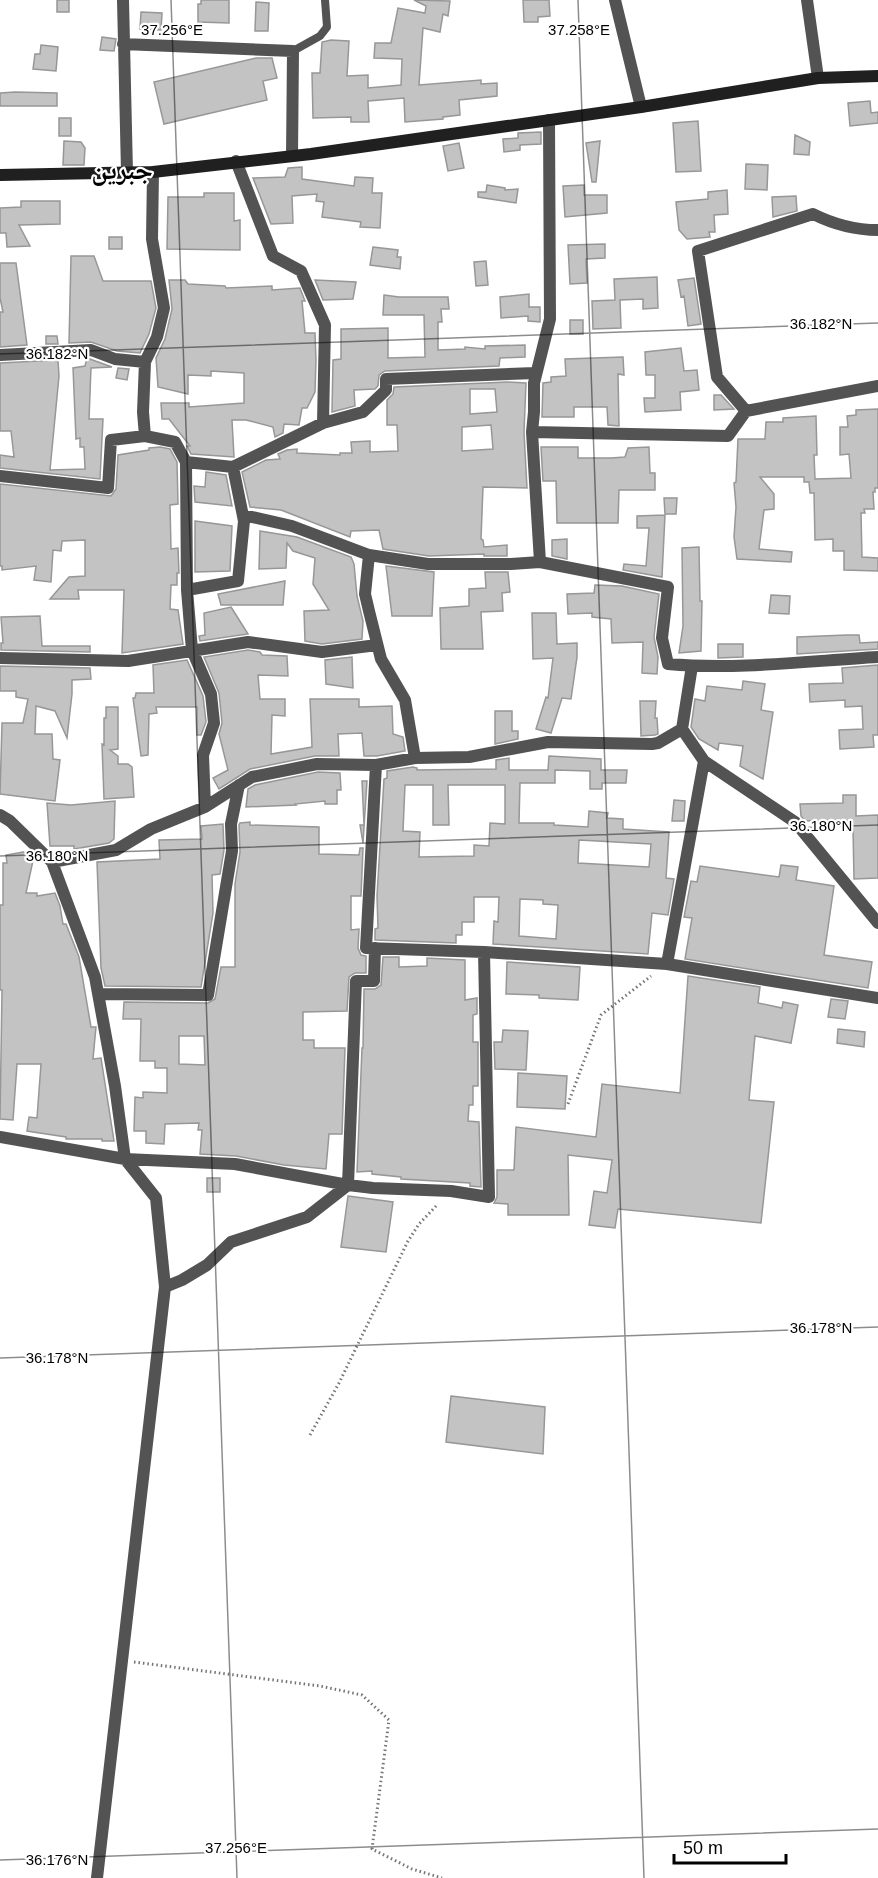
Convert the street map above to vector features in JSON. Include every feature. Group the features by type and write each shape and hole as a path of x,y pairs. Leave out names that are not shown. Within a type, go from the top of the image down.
{"main road":[{"path":"0,175 153,172 292,156 641,107 818,78 878,76"}],"street":[{"path":"123,0 127,172"},
{"path":"615,0 641,107"},
{"path":"807,0 818,78"},
{"path":"123,44 293,51 292,156"},
{"path":"540,562 532,432 535,373 550,319 549,120"},
{"path":"236,161 273,256 301,271 325,325 323,423"},
{"path":"145,436 143,412 145,362 158,337 164,308 152,239 153,172"},
{"path":"746,411 717,377 698,251 813,214 831,223 878,230"},
{"path":"0,355 91,350 115,359 145,362"},
{"path":"186,462 233,467 323,423 363,412 386,390 386,379 535,373"},
{"path":"532,432 728,436 746,411 878,386"},
{"path":"0,476 108,488 111,440 145,436 175,442 186,462 188,590 192,650 211,694 214,723 203,755 205,807"},
{"path":"188,590 238,581 244,520 233,467"},
{"path":"243,515 292,526 369,555 428,564 540,562 668,587 662,638 668,664 764,665 878,657"},
{"path":"369,555 365,594 381,659 405,700 415,758"},
{"path":"0,658 129,661 249,642 322,652 377,645"},
{"path":"692,666 682,729 704,761 795,822 878,923"},
{"path":"52,862 116,850 152,829 205,807 252,777 317,764 376,765 415,758 469,757 548,742 652,744 682,729"},
{"path":"667,964 704,761"},
{"path":"376,765 366,948 484,952 667,964 878,998"},
{"path":"99,994 207,995 232,851 231,824 239,785"},
{"path":"0,815 10,821 52,862 95,976 115,1086 125,1159 156,1198 165,1287 97,1878"},
{"path":"165,1287 182,1280 207,1264 231,1242 307,1217 348,1185 356,981 374,981 375,948"},
{"path":"0,1137 125,1159 235,1164 348,1185 451,1191 489,1197 484,952"}],"lane":[{"path":"293,51 320,36 327,27 325,0"}],"path":[{"path":"568,1104 601,1015 667,964"},
{"path":"310,1435 339,1383 408,1241 419,1224 451,1191"},
{"path":"121,1660 320,1686 362,1695 389,1720 372,1849 412,1869 442,1878"}],"building":[{"path":"57,0 69,0 69,12 57,12"},
{"path":"201,0 229,0 229,23 198,22 198,4 201,4"},
{"path":"414,0 450,1 448,16 443,14 440,32 423,28 419,85 481,80 481,84 497,83 497,96 459,100 460,115 443,117 443,119 405,122 404,98 368,101 369,122 351,122 351,117 313,118 312,73 320,73 322,42 349,41 347,76 368,75 368,88 401,85 402,59 374,58 375,43 391,43 398,8 425,13 426,6"},
{"path":"523,0 549,0 550,16 538,17 538,22 524,22"},
{"path":"256,2 269,3 268,31 255,31"},
{"path":"141,12 162,13 161,30 140,29"},
{"path":"102,37 116,39 114,51 100,50"},
{"path":"41,45 58,47 56,71 33,69 35,54 40,54"},
{"path":"256,58 272,58 277,78 263,81 267,100 164,124 154,82"},
{"path":"0,93 57,93 57,106 0,106"},
{"path":"870,101 871,113 878,112 878,123 850,126 848,103"},
{"path":"59,118 71,118 71,136 59,136"},
{"path":"698,121 701,171 676,172 673,123"},
{"path":"541,132 541,144 520,145 520,150 504,152 503,139 518,138 518,133"},
{"path":"795,135 810,142 809,155 794,154"},
{"path":"64,141 81,142 85,148 84,165 63,165"},
{"path":"600,141 596,182 592,182 586,143"},
{"path":"459,143 464,168 448,171 443,146"},
{"path":"746,164 768,165 767,190 745,189"},
{"path":"302,167 302,179 354,186 355,177 373,178 372,193 382,193 380,228 360,227 361,222 322,217 324,202 316,201 317,194 292,196 293,223 271,224 253,178 285,177 288,168"},
{"path":"487,185 505,188 505,190 518,189 516,203 478,197 478,192 486,192"},
{"path":"584,185 584,195 607,195 607,213 565,217 563,186"},
{"path":"727,190 728,214 714,215 715,232 709,232 710,237 687,239 679,230 676,202 708,199 708,192"},
{"path":"204,193 234,193 234,221 240,220 240,250 167,249 168,197 204,197"},
{"path":"796,196 797,211 773,217 772,197"},
{"path":"21,201 60,201 60,224 19,225 30,246 7,247 6,233 0,233 0,208 21,207"},
{"path":"109,237 122,237 122,249 109,249"},
{"path":"605,244 605,258 586,259 587,283 570,284 568,245"},
{"path":"373,247 398,250 397,257 401,257 400,269 370,265"},
{"path":"71,256 94,256 103,281 151,281 156,308 149,334 140,353 117,351 91,342 69,343"},
{"path":"486,261 488,285 476,286 474,262"},
{"path":"0,263 16,263 27,345 0,347 0,312 3,312 0,298"},
{"path":"657,277 658,308 643,309 643,299 620,300 621,328 593,329 592,301 615,300 614,279"},
{"path":"694,278 701,324 688,326 684,296 681,297 678,280"},
{"path":"169,280 185,280 188,284 225,286 226,288 272,286 272,290 300,288 305,301 302,301 305,333 315,333 316,360 315,392 307,408 302,408 299,425 284,424 283,433 275,437 273,427 246,420 232,420 234,457 191,454 187,446 190,446 169,419 162,419 161,403 189,403 189,407 244,403 244,373 211,371 211,376 188,375 188,394 158,387 156,358 165,339 172,309"},
{"path":"315,280 356,282 353,299 323,300"},
{"path":"529,294 529,307 540,307 540,322 528,321 528,316 501,318 500,297"},
{"path":"384,295 448,297 449,309 441,309 442,322 438,322 438,350 525,345 525,357 500,358 499,366 385,371 379,375 378,386 375,389 354,390 355,406 332,412 333,360 341,359 341,329 388,328 388,358 425,357 424,315 383,315"},
{"path":"570,320 583,320 583,334 570,334"},
{"path":"46,336 57,336 58,344 46,344"},
{"path":"681,348 684,371 697,370 699,390 680,392 681,410 645,412 644,398 655,398 655,375 646,375 645,352"},
{"path":"623,357 624,375 618,374 619,426 608,425 607,407 574,407 574,417 542,417 543,383 551,382 551,377 566,376 565,359"},
{"path":"87,358 112,367 91,368 89,419 103,419 100,479 0,468 0,455 14,457 11,431 0,431 0,363 58,360 59,376 50,470 85,469 84,447 80,447 80,438 76,439 73,368 85,366"},
{"path":"118,368 129,369 127,380 116,378"},
{"path":"526,383 524,432 527,488 483,487 481,539 484,547 507,545 507,556 484,556 484,554 429,556 383,549 379,530 351,531 350,537 281,510 250,507 242,472 266,460 280,459 278,454 287,450 297,449 297,453 340,455 340,453 352,453 351,442 370,441 370,452 398,451 397,425 387,425 387,400 393,394 394,387","holes":["470,389 495,389 497,412 470,414","491,425 493,449 462,451 462,427"]},
{"path":"714,395 721,395 734,409 714,410"},
{"path":"878,409 878,488 875,488 873,492 874,509 864,509 865,513 861,513 862,557 878,558 878,571 844,570 844,551 833,551 833,539 815,540 814,493 810,493 809,482 804,482 804,477 760,477 774,494 774,509 764,510 759,549 792,552 791,562 737,559 734,537 736,507 734,483 736,482 738,439 765,439 766,422 783,422 783,418 816,416 815,479 851,478 849,454 840,455 840,427 848,427 847,416 856,415 856,410"},
{"path":"160,447 170,449 177,462 178,504 170,505 171,549 178,548 179,573 177,573 177,585 171,585 170,609 178,610 183,644 122,653 124,590 78,590 79,599 50,599 69,577 85,576 85,540 62,541 61,551 53,550 51,582 34,580 36,566 2,570 0,566 0,484 111,496 116,489 118,455"},
{"path":"541,447 578,447 578,458 611,458 625,457 628,448 649,447 650,473 655,473 655,490 619,490 618,523 557,523 556,481 543,481"},
{"path":"206,472 226,475 232,506 195,502 194,486 205,487"},
{"path":"664,498 677,498 676,514 665,514"},
{"path":"665,515 662,577 623,570 624,564 646,566 649,528 637,528 637,516"},
{"path":"195,521 232,526 230,571 195,572"},
{"path":"260,531 297,537 351,557 363,621 362,639 322,644 305,641 304,611 329,610 313,584 315,558 293,551 287,543 286,568 259,569"},
{"path":"567,539 567,559 552,556 552,540"},
{"path":"699,547 700,601 702,601 701,651 679,653 683,626 682,548"},
{"path":"386,566 434,572 432,616 392,616"},
{"path":"485,572 508,572 510,592 502,593 503,611 481,612 483,649 441,649 440,608 469,606 469,589 486,588"},
{"path":"285,581 283,605 221,605 218,594"},
{"path":"595,585 622,586 659,594 654,637 658,657 657,674 642,673 643,642 612,643 611,619 592,617 592,613 568,614 567,594 594,593"},
{"path":"771,595 790,596 789,614 769,613"},
{"path":"231,607 248,634 200,641 199,636 205,635 204,613"},
{"path":"532,613 556,613 557,644 577,643 571,699 562,698 551,733 536,729 546,697 548,698 553,658 533,659"},
{"path":"40,616 42,646 90,646 90,652 1,650 1,643 3,643 1,617"},
{"path":"859,635 860,643 878,642 878,649 797,654 797,637"},
{"path":"718,644 743,644 743,657 718,658"},
{"path":"248,650 260,652 262,655 287,656 288,676 258,675 260,699 285,699 285,716 272,715 271,754 312,747 310,699 359,699 359,707 392,706 393,734 403,737 405,751 364,756 362,733 338,734 339,756 315,756 250,769 219,789 213,778 228,770 219,734 222,723 219,693 204,657"},
{"path":"352,657 353,688 326,684 325,660"},
{"path":"187,660 203,696 206,722 201,735 197,735 197,707 156,707 157,713 149,714 148,755 141,756 133,698 136,693 154,693 153,665"},
{"path":"878,665 878,735 873,735 874,747 840,749 839,730 863,729 862,706 845,707 845,700 810,702 809,684 843,683 842,668"},
{"path":"0,666 90,668 91,679 72,680 67,738 55,711 36,706 35,734 52,734 53,759 60,760 55,801 0,794 2,723 23,723 28,699 16,697 16,691 0,691"},
{"path":"743,681 765,684 761,710 773,712 763,779 740,766 743,746 719,743 718,750 699,739 691,727 695,699 705,701 707,686 742,690"},
{"path":"640,701 656,701 655,718 657,718 658,734 641,736"},
{"path":"106,707 118,707 118,749 110,750 118,756 118,764 128,764 132,767 134,797 104,799 102,744 104,745"},
{"path":"495,711 512,711 512,731 518,731 518,739 495,744"},
{"path":"549,756 601,759 601,770 627,770 626,783 602,783 602,789 590,789 590,771 555,770 555,783 520,783 519,823 554,823 554,825 588,827 589,811 608,813 607,818 623,819 623,829 669,832 666,878 674,879 668,915 652,913 648,954 493,944 494,921 498,922 499,897 474,897 474,922 462,922 462,935 456,935 456,943 375,940 375,929 378,928 377,896 384,779 387,778 387,771 413,767 417,770 496,769 496,760 509,758 509,770 548,770","holes":["405,785 433,785 433,825 449,825 448,785 505,785 505,824 490,823 489,846 474,845 474,856 419,857 420,832 403,831","579,840 651,844 649,867 578,863","520,899 543,900 543,904 558,905 556,939 519,936"]},
{"path":"318,772 340,773 341,790 337,790 337,804 325,804 325,801 246,807 248,789 255,785"},
{"path":"362,781 367,781 363,843 360,825 364,825"},
{"path":"843,795 856,795 856,816 878,815 878,878 854,879 853,829 845,830 845,820 805,821 801,816 800,804 843,803"},
{"path":"674,800 685,801 684,821 672,821"},
{"path":"115,801 114,839 109,843 74,849 74,846 50,846 47,803 71,805"},
{"path":"240,823 319,827 319,854 359,855 360,848 363,848 361,896 351,896 351,930 359,929 358,948 361,955 366,956 366,973 355,973 349,977 347,1011 303,1012 303,1040 314,1040 314,1048 345,1048 342,1134 329,1134 326,1169 284,1165 236,1156 200,1154 202,1130 198,1130 199,1123 165,1124 164,1144 146,1143 146,1131 134,1131 135,1097 143,1098 143,1092 167,1093 167,1068 155,1068 155,1061 140,1061 141,1019 123,1019 124,1002 208,1003 215,999 221,967 235,967 235,884 240,852","holes":["179,1036 204,1036 205,1065 179,1064"]},
{"path":"223,824 224,850 220,874 212,875 213,913 201,987 105,986 101,968 97,862 160,859 159,840 202,839 201,826"},
{"path":"23,852 34,856 26,893 37,893 37,896 55,893 63,924 66,924 79,957 91,1027 96,1027 93,1059 101,1058 114,1141 66,1139 66,1137 27,1131 29,1117 37,1118 41,1064 17,1064 13,1120 0,1119 2,990 0,990 0,905 3,905 3,863 7,863 6,855"},
{"path":"781,865 798,867 796,880 834,886 824,955 872,962 868,988 685,959 692,918 684,917 691,881 697,882 700,866 779,877"},
{"path":"383,957 399,957 399,967 427,966 427,958 465,960 465,1000 477,998 477,1014 473,1015 473,1042 478,1042 478,1086 473,1086 473,1105 469,1105 468,1121 479,1122 481,1187 470,1186 470,1183 401,1179 401,1177 372,1174 372,1171 357,1172 364,989 375,989 381,985"},
{"path":"507,962 580,967 578,1000 506,994"},
{"path":"688,976 760,987 758,1003 782,1008 783,1002 798,1005 791,1043 755,1036 749,1100 774,1102 761,1223 618,1209 615,1228 589,1225 594,1191 607,1193 612,1160 568,1155 569,1215 508,1215 508,1204 494,1203 497,1197 497,1170 514,1170 516,1127 596,1137 602,1084 680,1093"},
{"path":"831,999 848,1001 845,1019 828,1017"},
{"path":"838,1029 865,1032 864,1047 837,1043"},
{"path":"503,1030 528,1031 526,1070 495,1069 494,1042 502,1042"},
{"path":"518,1073 567,1076 565,1109 517,1107"},
{"path":"207,1178 220,1178 220,1192 207,1192"},
{"path":"348,1196 393,1202 386,1252 341,1247"},
{"path":"451,1396 545,1407 543,1454 446,1442"}],"district":[{"name":"جبرين","path":"122,170"}]}
